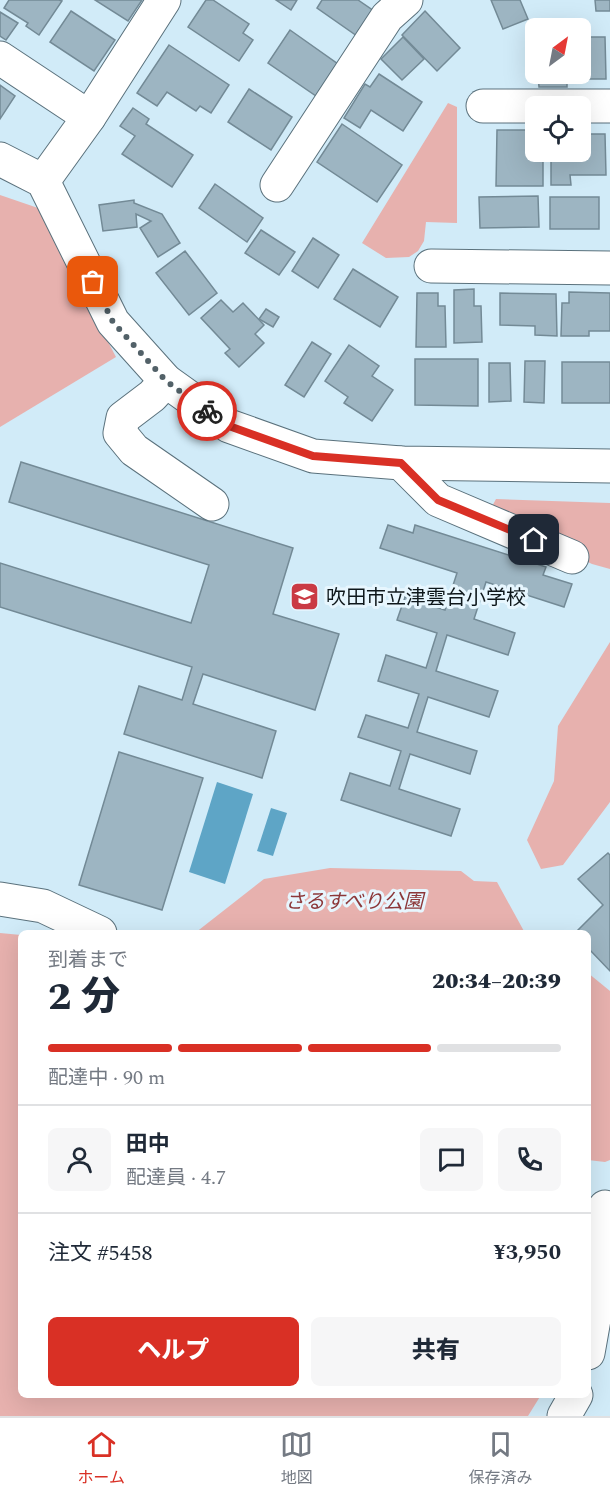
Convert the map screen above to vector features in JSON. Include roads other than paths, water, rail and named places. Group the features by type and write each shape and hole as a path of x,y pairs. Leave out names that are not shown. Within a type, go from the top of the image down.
{"street":[{"path":"43,181 89,117 165,0"},
{"path":"278,185 387,17 406,0"},
{"path":"0,58 89,117"},
{"path":"483,106 610,106"},
{"path":"0,159 43,181 113,322 166,381 229,426 313,456 401,463 610,466"},
{"path":"431,266 610,268"},
{"path":"166,381 152,396 123,418 120,433 134,450 212,504"},
{"path":"401,463 438,500 572,556"},
{"path":"0,899 43,906 94,930"},
{"path":"591,1339 607,1263 601,1203"},
{"path":"564,1416 574,1398"}],"water":[{"path":"217,782 253,794 225,884 189,872"},
{"path":"271,808 287,813 273,856 257,851"}],"place":[{"name":"吹田市立津雲台小学校","path":"305,597"}],"park label":[{"name":"さるすべり公園","path":"354,901"}]}
